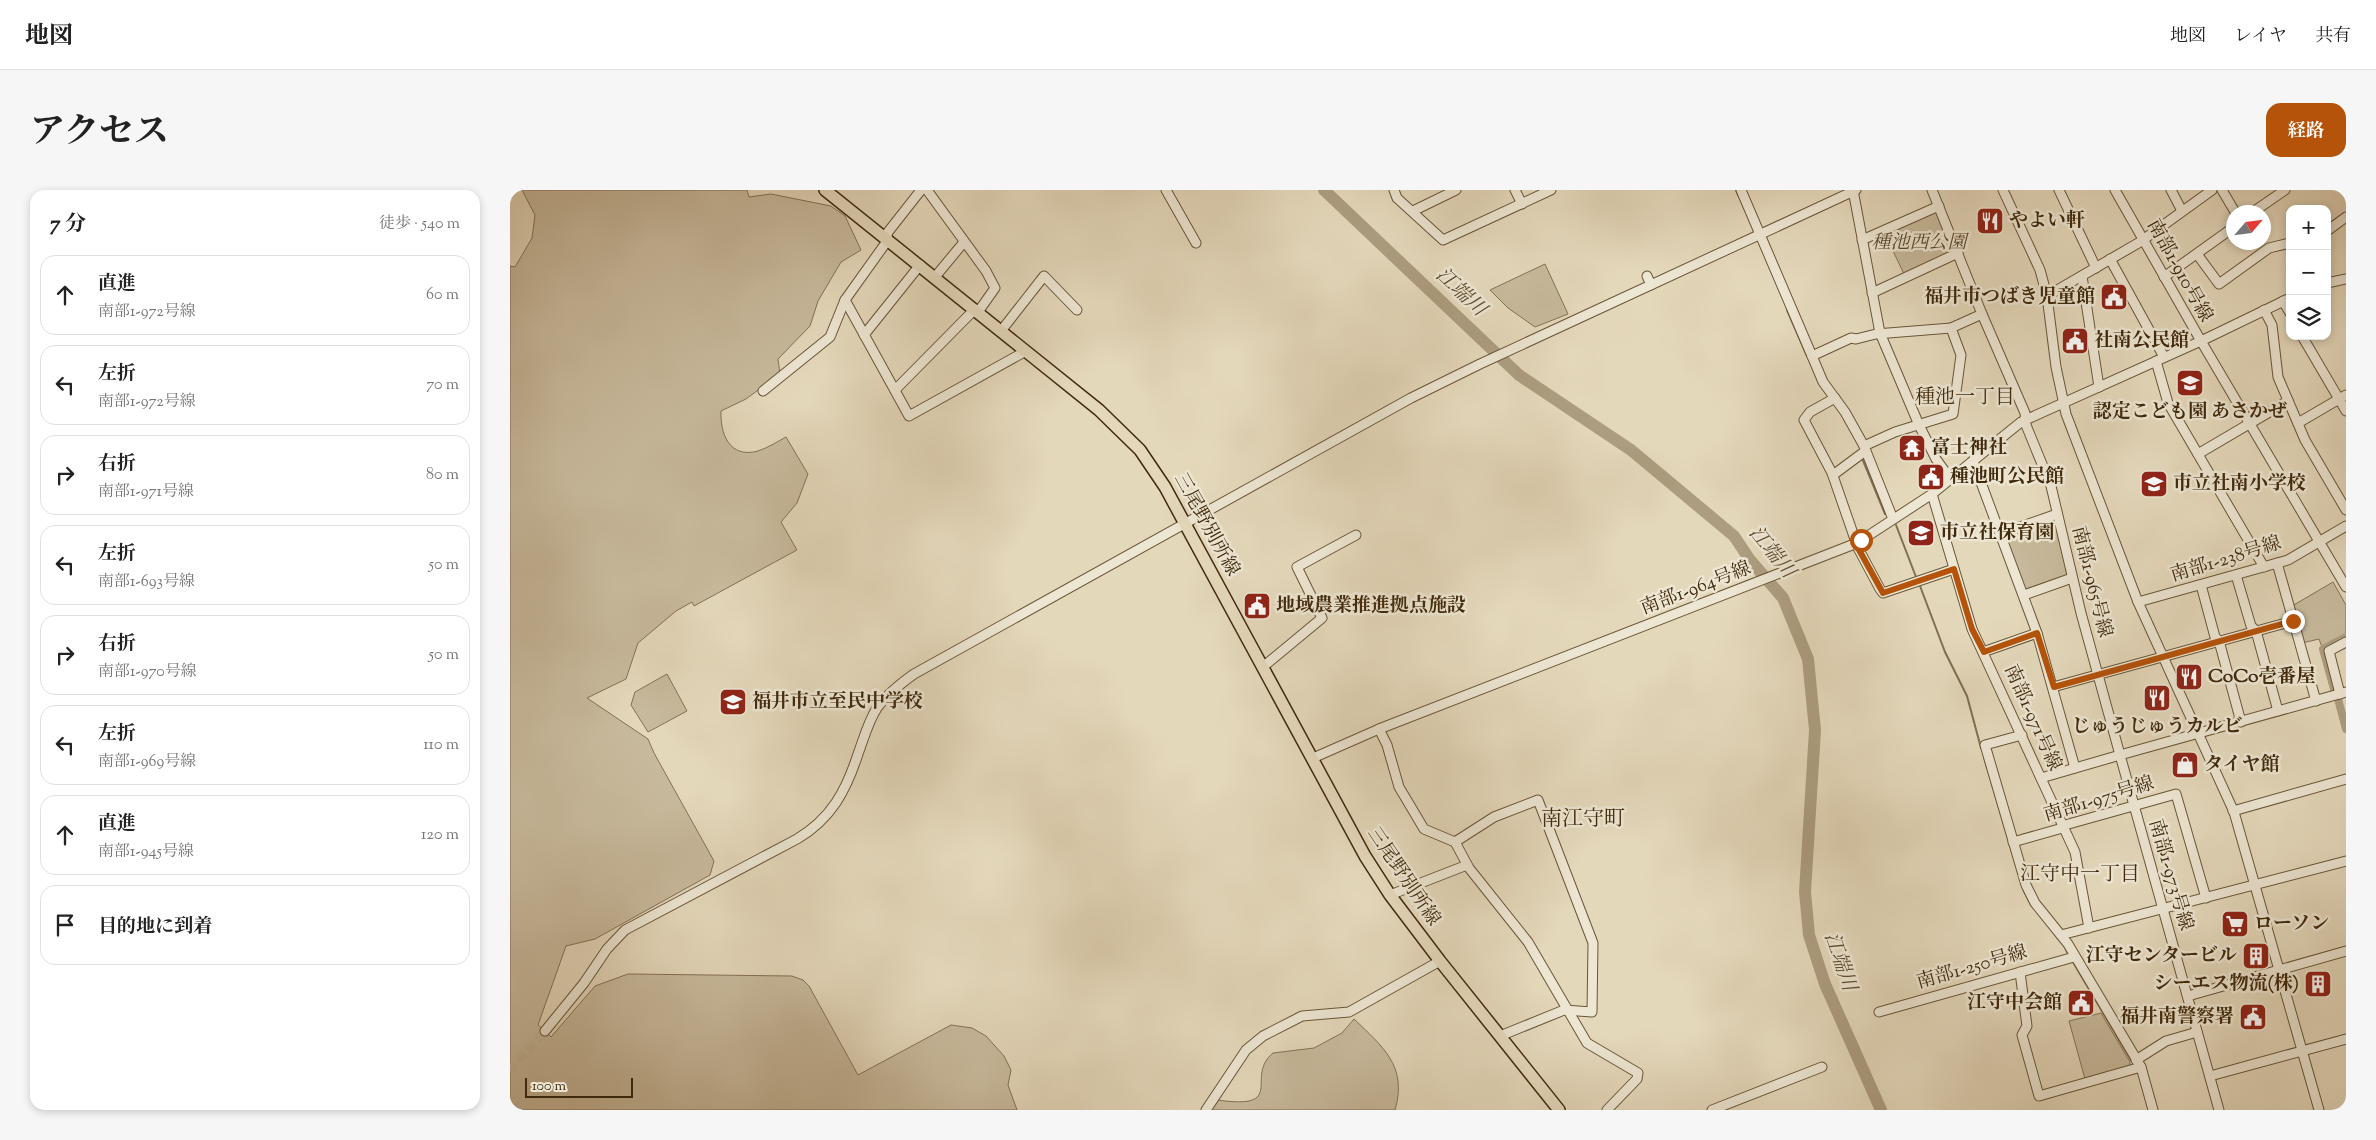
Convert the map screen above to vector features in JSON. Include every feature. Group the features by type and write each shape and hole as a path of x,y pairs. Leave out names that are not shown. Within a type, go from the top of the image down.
{"main road":[{"name":"三尾野別所線","path":"825,190 1099,410 1129,438 1152,465 1264,666 1365,856 1390,895 1440,962 1559,1110"}],"street":[{"path":"763,391 830,337 845,300 885,244 888,232 921,190"},
{"path":"895,390 976,311 994,288 986,271 927,190"},
{"path":"1166,190 1196,243"},
{"path":"1394,190 1398,198 1443,240 1551,190"},
{"path":"1430,190 1435,200"},
{"path":"1413,211 1456,190"},
{"path":"1516,190 1522,204"},
{"path":"1741,190 1823,382 1845,412 1864,449 1893,519"},
{"path":"545,1031 584,983 607,949 625,930 797,839 820,823 835,807 846,788 872,717 883,701 902,682 1411,398 1854,190 1880,333 1918,425 1936,459 1951,480"},
{"name":"南部1-965号線","path":"1932,190 1982,314 2025,413 2026,426 2050,486 2072,578 2120,755"},
{"path":"2003,190 2040,270 2047,296 2056,367 2063,402 2138,602 2233,811 2256,885 2319,1110"},
{"path":"2059,190 2096,268"},
{"name":"南部1-910号線","path":"2116,190 2249,424 2346,587"},
{"path":"2171,190 2182,211"},
{"path":"2047,296 2143,239 2212,190"},
{"path":"2222,190 2231,205"},
{"path":"2263,205 2285,190"},
{"path":"1862,240 1939,206"},
{"path":"2331,228 2346,218"},
{"path":"2164,277 2226,233"},
{"path":"935,277 964,242"},
{"path":"2198,254 2219,284 2269,248 2286,243"},
{"path":"1872,293 1958,253"},
{"path":"2110,260 2160,359 2168,403 2264,567"},
{"path":"864,335 920,265"},
{"path":"1001,331 1044,276 1077,310"},
{"path":"1647,276 1651,285"},
{"path":"2082,276 2099,387"},
{"path":"2331,280 2346,279"},
{"name":"南部1-964号線","path":"1313,758 1380,729 1857,543 1932,494 2025,420 2201,341 2286,299"},
{"path":"845,300 909,416 1026,351"},
{"path":"2264,310 2272,325 2278,377 2305,440 2346,510"},
{"path":"1812,356 1851,338 1856,339 1880,333 1951,328 1982,314"},
{"path":"1833,475 1876,439 1953,414 1962,355 1951,328"},
{"path":"2305,340 2342,397 2346,411"},
{"path":"2298,423 2342,397"},
{"path":"1835,398 1810,412 1804,420 1833,475 1857,543 1883,593 1954,569"},
{"path":"2198,454 2288,401"},
{"path":"1972,461 2037,633 2054,687 2075,768"},
{"name":"南部1-971号線","path":"1932,494 1972,629 2075,852 2089,928"},
{"path":"2000,534 2057,514"},
{"name":"南部1-238号線","path":"2138,602 2288,560 2346,526"},
{"path":"1264,666 1322,618 1297,567 1356,535"},
{"path":"2277,563 2316,701"},
{"path":"2236,575 2252,626 2256,631 2278,711"},
{"path":"2024,595 2072,578"},
{"path":"2200,585 2215,637 2219,641 2241,722"},
{"path":"2054,687 2293,621"},
{"path":"1984,652 2037,633"},
{"path":"2041,778 2343,693 2329,652 2346,642"},
{"path":"1380,729 1387,745 1399,787 1424,829 1455,842 1466,864 1528,942 1587,1043 1638,1073 1637,1079 1607,1110"},
{"path":"2022,735 1985,745 2026,885 2035,903 2061,935 2139,1064 2153,1110"},
{"name":"南部1-973号線","path":"2120,755 2219,1110"},
{"path":"2233,811 2346,779"},
{"name":"南部1-975号線","path":"2013,842 2062,826 2176,794 2206,898"},
{"path":"1455,842 1494,817 1538,800 1593,943 1592,1012 1567,1010 1500,1036"},
{"path":"2061,935 2346,861"},
{"path":"1390,895 1466,864"},
{"path":"2188,996 2346,951"},
{"name":"南部1-250号線","path":"1879,1012 2074,957"},
{"path":"1206,1110 1246,1050 1263,1036 1302,1016 1349,1012 1440,962"},
{"path":"2020,972 2027,1026 2022,1035 2039,1096 2139,1064 2166,1041 2197,1032"},
{"path":"2210,1076 2346,1039"},
{"path":"1712,1110 1822,1067"}],"green space":[{"path":"522,190 747,190 749,197 771,194 831,206 845,216 861,250 841,262 818,301 810,326 778,359 780,374 746,399 721,411 722,428 733,448 748,452 758,451 786,437 808,474 797,503 781,522 797,550 694,606 692,602 676,611 638,643 626,679 587,698 648,739 714,861 710,875 595,939 566,946 538,1025 551,1037 595,986 628,974 792,976 803,980 809,986 858,1075 951,1025 972,1028 986,1036 1004,1056 1011,1070 1008,1085 1017,1110 510,1110 510,266 515,267 532,238 535,215"},
{"name":"種池西公園","path":"1935,211 1938,212 1953,249 1952,252 1904,274 1885,234"},
{"path":"1545,264 1568,314 1535,327 1508,308 1490,290"},
{"path":"2052,520 2055,521 2068,574 2065,577 2028,590 2025,589 2005,539 2007,536"},
{"path":"2333,582 2346,605 2346,636 2322,647 2319,639 2302,643 2292,606"},
{"path":"667,674 687,711 648,732 631,705 635,692"},
{"path":"2101,1013 2130,1062 2129,1067 2085,1079 2069,1021"},
{"path":"1354,1019 1383,1048 1395,1069 1398,1081 1398,1095 1395,1110 1210,1110 1217,1100 1239,1102 1252,1100 1258,1096 1261,1089 1262,1072 1265,1062 1273,1053 1314,1048 1342,1033"}],"waterway":[{"name":"江端川","path":"1324,190 1519,375 1631,450 1734,536 1750,560 1783,598 1808,659 1815,730 1805,892 1809,935 1825,984 1881,1110"},
{"path":"1736,190 1738,195"},
{"path":"1787,310 1807,356"},
{"path":"1862,458 1885,514"},
{"path":"1896,525 1916,577"},
{"path":"1920,586 1945,652 1967,696 1981,748"},
{"path":"2334,689 2323,649 2346,637"},
{"path":"2338,699 2346,729"},
{"path":"1984,757 2018,872"},
{"path":"2023,889 2031,905"},
{"path":"2064,945 2067,952"},
{"path":"2073,962 2131,1060"}],"tunnel":[{"path":"510,1071 545,1031"}],"place":[{"name":"やよい軒","path":"1990,221"},
{"name":"福井市つばき児童館","path":"2114,297"},
{"name":"社南公民館","path":"2075,341"},
{"name":"認定こども園 あさかぜ","path":"2190,383"},
{"name":"富士神社","path":"1912,448"},
{"name":"種池町公民館","path":"1931,477"},
{"name":"市立社南小学校","path":"2154,484"},
{"name":"市立社保育園","path":"1921,533"},
{"name":"地域農業推進拠点施設","path":"1257,606"},
{"name":"CoCo壱番屋","path":"2189,677"},
{"name":"じゅうじゅうカルビ","path":"2157,698"},
{"name":"福井市立至民中学校","path":"733,702"},
{"name":"タイヤ館","path":"2185,765"},
{"name":"ローソン","path":"2235,924"},
{"name":"江守センタービル","path":"2256,956"},
{"name":"シーエス物流(株)","path":"2318,984"},
{"name":"江守中会館","path":"2081,1003"},
{"name":"福井南警察署","path":"2253,1017"}],"district":[{"name":"種池一丁目","path":"1965,398"},
{"name":"南江守町","path":"1583,820"},
{"name":"江守中一丁目","path":"2080,875"}],"route":[{"path":"1861,540 1857,543 1858,548 1883,593 1954,569 1972,629 1984,652 2037,633 2054,687 2293,621"}]}
